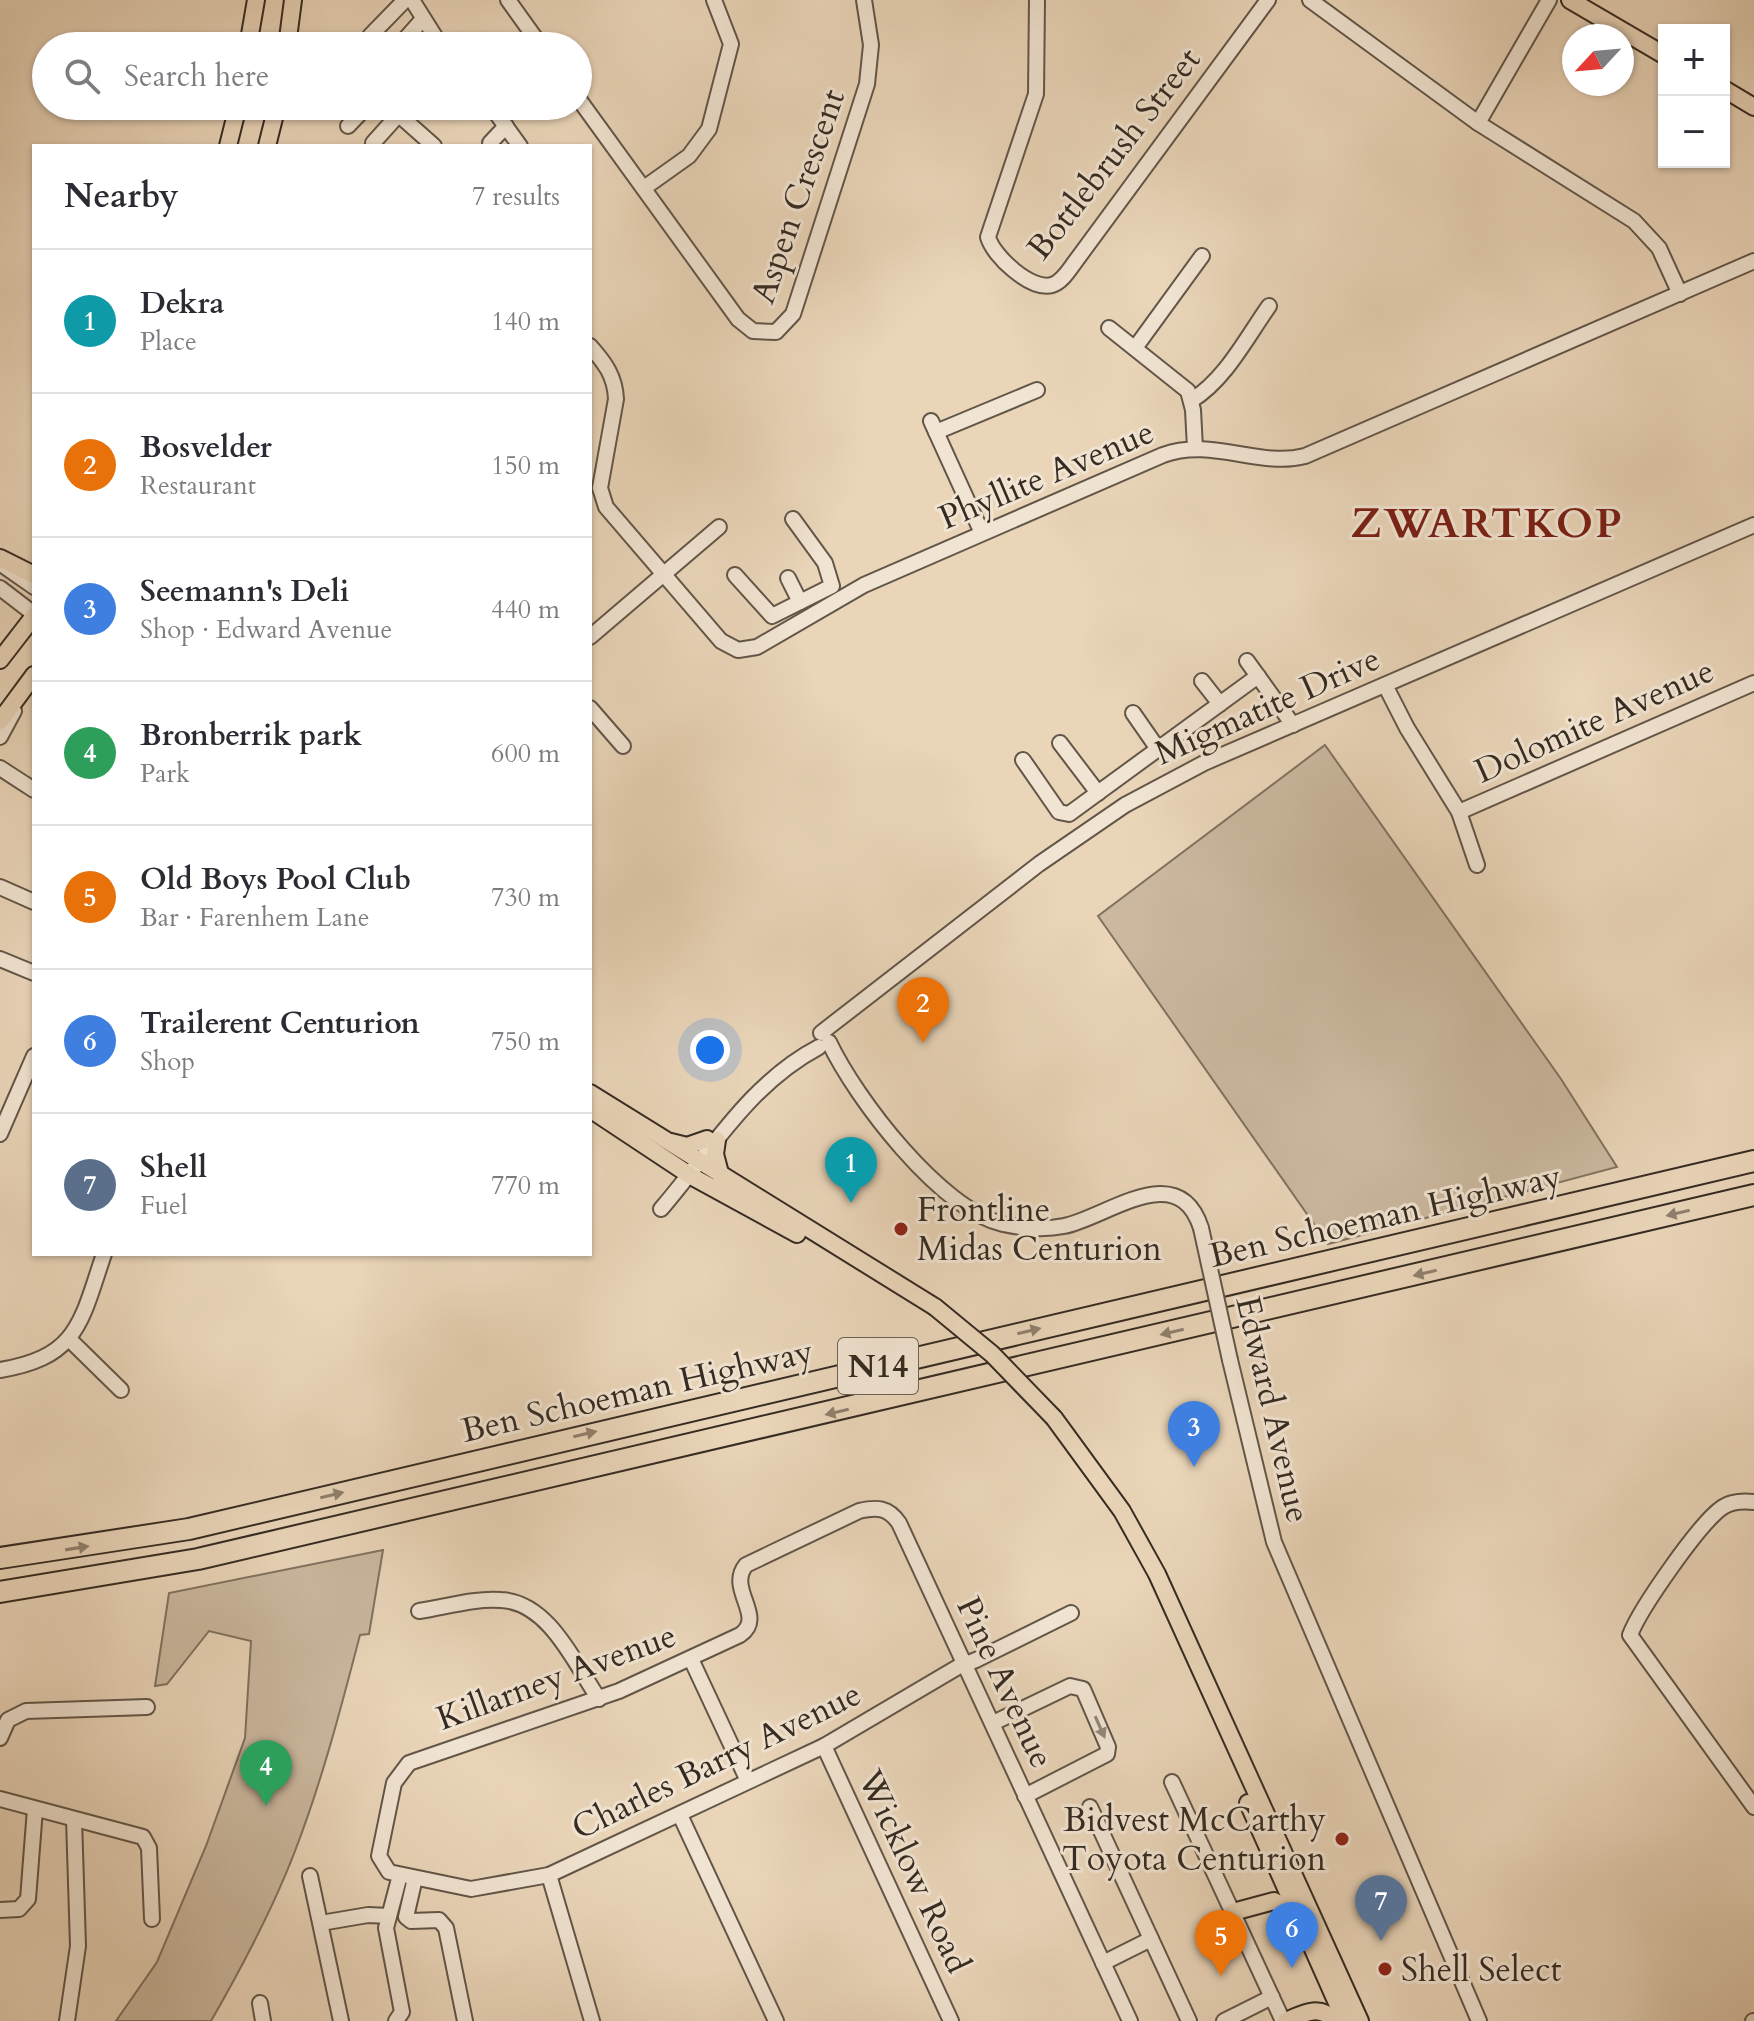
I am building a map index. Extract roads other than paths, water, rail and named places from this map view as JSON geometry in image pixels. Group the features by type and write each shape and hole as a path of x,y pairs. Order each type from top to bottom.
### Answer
{"highway":[{"name":"Ben Schoeman Highway","path":"0,1558 189,1529 1754,1161"},
{"name":"Ben Schoeman Highway","path":"0,1592 213,1556 1754,1195"}],"main road":[{"path":"250,32 256,0"},
{"path":"289,32 293,0"},
{"path":"1570,0 1658,51"},
{"path":"1730,93 1754,107"},
{"path":"228,144 234,120"},
{"path":"268,144 274,120"},
{"path":"0,561 32,574"},
{"path":"0,660 32,618"},
{"path":"0,721 32,678"},
{"path":"592,1094 662,1140 691,1167 721,1177 933,1311 992,1354 1052,1421 1122,1511 1157,1574 1360,2021"},
{"path":"592,1110 933,1311"},
{"path":"662,1140 687,1146 712,1140 721,1177"},
{"path":"1052,1421 1125,1529 1345,2021"},
{"path":"1241,1909 1273,1888 1278,1870"},
{"path":"1241,1909 1274,1901 1287,1908 1334,1995"},
{"path":"1284,2021 1311,2010 1328,2014 1335,2021"}],"street":[{"path":"374,32 405,0"},
{"path":"412,0 431,32"},
{"path":"508,0 531,32"},
{"path":"644,188 689,156 709,129 731,44 714,0"},
{"name":"Aspen Crescent","path":"592,117 743,324 759,333 783,328 793,314 867,84 871,45 864,0"},
{"name":"Bottlebrush Street","path":"1037,0 1036,94 990,225 990,245 1000,258 1037,284 1051,285 1060,281 1268,0"},
{"path":"1310,0 1478,123 1642,228 1659,248 1680,294"},
{"path":"1478,123 1549,0"},
{"path":"411,32 423,19"},
{"path":"348,126 354,120"},
{"path":"373,143 388,120"},
{"path":"405,120 432,144"},
{"path":"502,120 519,144"},
{"path":"490,143 506,126"},
{"path":"1135,348 1202,256"},
{"name":"Phyllite Avenue","path":"662,576 721,641 738,650 757,647 830,595 1163,455 1195,448 1287,458 1305,456 1754,261"},
{"path":"1192,400 1205,392 1269,306"},
{"path":"1109,328 1177,380 1192,400 1195,448"},
{"path":"592,349 612,374 616,399 601,494 610,513 662,576"},
{"path":"982,533 934,426 1037,390"},
{"path":"735,575 769,616 800,602 830,595 832,584 825,563 793,519"},
{"name":"Migmatite Drive","path":"661,1209 747,1091 777,1064 823,1041 848,1015 1039,864 1125,805 1204,763 1754,525"},
{"path":"592,635 719,527"},
{"path":"0,561 32,585"},
{"path":"788,578 800,602"},
{"path":"0,588 32,613"},
{"path":"1247,661 1293,725"},
{"path":"1023,760 1064,815 1258,676"},
{"path":"0,737 32,679"},
{"path":"1202,681 1220,704"},
{"name":"Dolomite Avenue","path":"1459,812 1754,683"},
{"path":"1385,685 1407,728 1459,812 1477,865"},
{"path":"592,710 623,746"},
{"path":"1133,713 1158,749"},
{"path":"1060,743 1098,793"},
{"path":"0,768 7,776 32,789"},
{"path":"0,887 32,901"},
{"path":"0,959 32,972"},
{"name":"Edward Avenue","path":"823,1041 871,1110 919,1164 955,1199 979,1216 1014,1225 1057,1227 1154,1194 1180,1199 1194,1211 1201,1228 1268,1525 1479,2021"},
{"path":"0,1134 32,1061"},
{"path":"0,1370 39,1362 69,1339 83,1316 103,1256"},
{"path":"69,1339 121,1390"},
{"path":"1754,1502 1725,1506 1708,1522 1643,1606 1630,1635 1754,1807"},
{"name":"Killarney Avenue","path":"400,1875 386,1870 379,1856 394,1783 409,1763 599,1699 691,1659 748,1628 750,1613 738,1581 750,1562 859,1511 879,1508"},
{"name":"Pine Avenue","path":"879,1508 891,1512 899,1523 1130,2021"},
{"path":"419,1611 499,1599 528,1606 548,1625 599,1699"},
{"name":"Charles Barry Avenue","path":"400,1875 471,1889 549,1875 824,1746 965,1663 1071,1613"},
{"path":"691,1659 748,1781"},
{"path":"993,1723 1070,1686 1083,1689 1108,1747 1107,1754 1025,1796"},
{"path":"0,1738 8,1720 26,1711 147,1707"},
{"name":"Wicklow Road","path":"824,1746 951,2021"},
{"path":"1172,1782 1241,1909 1272,1997 1284,2021"},
{"path":"0,1799 138,1833 149,1848 152,1919"},
{"path":"1090,1807 1189,2021"},
{"path":"0,1910 19,1909 28,1899 35,1809"},
{"path":"680,1815 776,2021"},
{"path":"67,2021 78,1946 74,1819"},
{"path":"396,2021 402,2014 398,1917 400,1875"},
{"path":"549,1875 592,2021"},
{"path":"310,1876 341,2021"},
{"path":"398,1917 415,1878"},
{"path":"321,1923 368,1915 434,1919 442,1918 447,1908"},
{"path":"434,1919 443,1924 450,1941 465,2021"},
{"path":"1103,1963 1151,1939"},
{"path":"1224,2021 1272,1997"},
{"path":"260,2003 263,2021"}],"place":[{"name":"Bosvelder","path":"923,1043"},
{"name":"Dekra","path":"851,1203"},
{"name":"Frontline Midas Centurion","path":"901,1229"},
{"name":"Seemann's Deli","path":"1194,1467"},
{"name":"Bronberrik park","path":"266,1806"},
{"name":"Bidvest McCarthy Toyota Centurion","path":"1342,1839"},
{"name":"Shell","path":"1381,1941"},
{"name":"Trailerent Centurion","path":"1292,1968"},
{"name":"Shell Select","path":"1385,1969"},
{"name":"Old Boys Pool Club","path":"1221,1976"}],"district":[{"name":"ZWARTKOP","path":"1487,522"}]}
